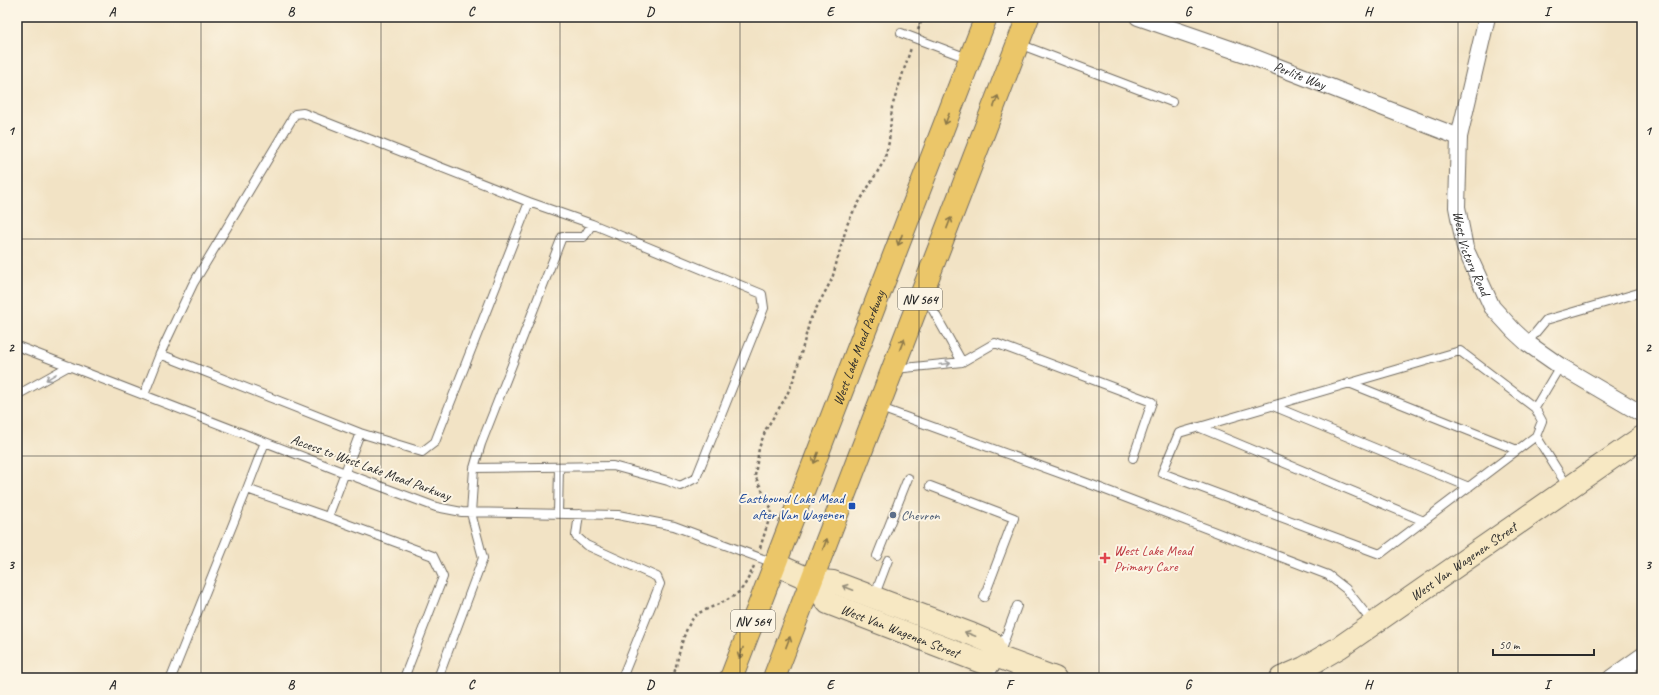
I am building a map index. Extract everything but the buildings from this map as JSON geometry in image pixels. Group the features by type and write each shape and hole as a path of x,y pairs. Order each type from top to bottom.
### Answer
{"main road":[{"name":"West Lake Mead Parkway","path":"731,678 766,560 986,17"},
{"name":"NV 564","path":"774,678 1028,17"},
{"name":"West Van Wagenen Street","path":"1281,678 1304,668 1340,648 1568,487 1642,437"},
{"name":"West Van Wagenen Street","path":"766,560 811,580 833,582 992,643 998,657 990,662 984,663 828,603 811,580"},
{"path":"998,657 1055,678"}],"street":[{"name":"West Victory Road","path":"1486,17 1459,137 1457,207 1465,248 1492,307 1528,343 1560,366 1642,414"},
{"name":"Perlite Way","path":"1148,19 1244,54 1459,137"},
{"path":"1611,678 1633,672 1642,656"}],"lane":[{"path":"901,33 970,59"},
{"path":"1018,43 1172,102"},
{"path":"144,395 160,354 193,284 295,114 303,113 529,202 592,224 762,294 764,308 696,478 680,486 668,481 613,466 474,468"},
{"path":"160,354 360,432 422,452 435,442 529,202"},
{"path":"438,678 482,558 471,512 474,468 481,444 562,237 584,237 592,224"},
{"path":"922,292 962,362"},
{"path":"1528,343 1546,320 1642,292"},
{"path":"893,369 962,362 995,343 1152,402 1133,458"},
{"name":"Access to West Lake Mead Parkway","path":"17,346 436,507 462,512 618,514 674,526 766,560"},
{"path":"1460,351 1535,408 1542,421 1536,436 1380,554 1162,472 1179,433 1349,383 1460,351"},
{"path":"17,395 69,366"},
{"path":"1535,408 1560,366"},
{"path":"1349,383 1517,450"},
{"path":"1273,406 1469,487"},
{"path":"878,407 1095,486 1328,575 1346,589 1373,624"},
{"path":"1198,428 1424,521"},
{"path":"328,517 360,432"},
{"path":"1536,436 1568,487"},
{"path":"171,678 265,442"},
{"path":"558,514 559,467"},
{"path":"878,556 908,478"},
{"path":"930,486 1014,518 984,597"},
{"path":"247,489 433,556 443,577 404,678"},
{"path":"579,514 576,536 586,545 657,577 660,584 622,678"},
{"path":"874,598 888,560"},
{"path":"989,678 1017,606"}],"path":[{"path":"673,678 685,634 693,618 701,612 737,594 766,560 772,510 757,484 755,476 759,448 766,428 786,397 795,376 810,320 832,279 847,225 884,161 889,142 892,107 923,17"}],"place":[{"name":"Eastbound Lake Mead after Van Wagenen","path":"852,506"},
{"name":"Chevron","path":"893,515"},
{"name":"West Lake Mead Primary Care","path":"1105,558"}]}
